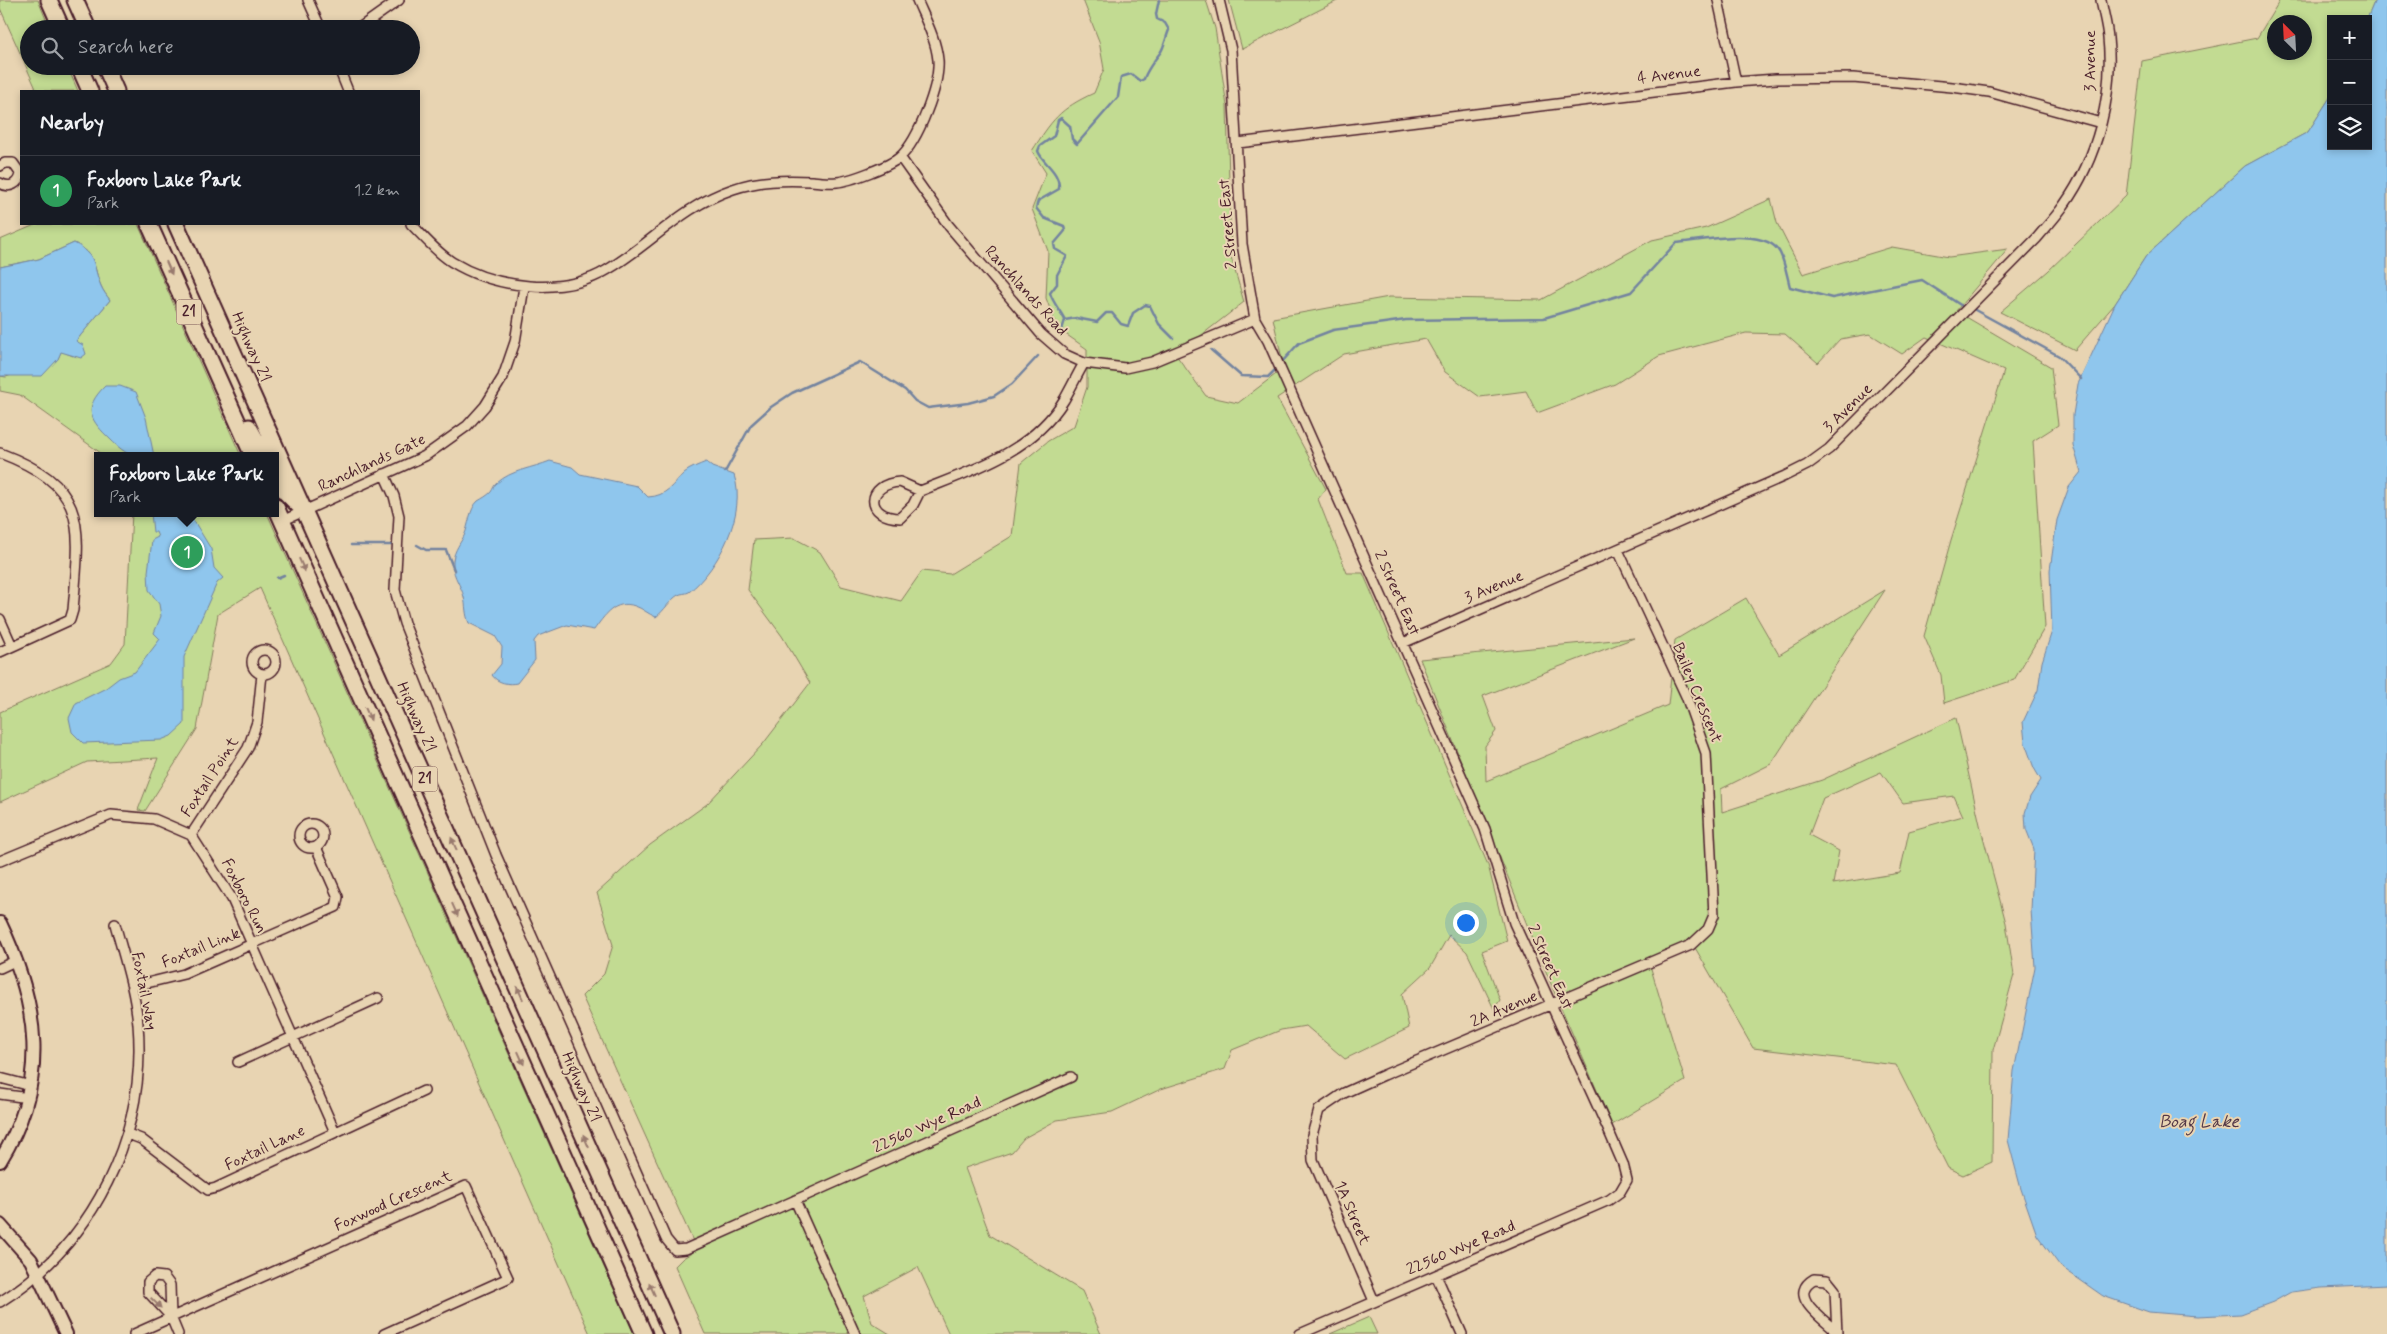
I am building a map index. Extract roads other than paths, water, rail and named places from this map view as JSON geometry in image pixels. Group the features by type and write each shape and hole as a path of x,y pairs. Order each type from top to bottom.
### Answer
{"main road":[{"path":"49,0 58,20"},
{"path":"75,0 84,20"},
{"path":"83,75 90,90"},
{"path":"109,75 116,90"},
{"name":"21","path":"149,225 251,452"},
{"name":"Highway 21","path":"176,225 279,452"},
{"path":"216,375 238,405 263,452"},
{"name":"Highway 21","path":"279,452 672,1334"},
{"path":"279,479 293,502 305,510"},
{"name":"21","path":"279,514 644,1334"}],"street":[{"path":"308,0 317,20"},
{"path":"371,20 399,0"},
{"path":"411,225 436,250 452,262 478,274 524,287 568,284 606,271 639,249 668,223 692,208 733,189 758,182 838,182 857,177 900,157 921,125 933,97 938,61 930,29 917,0"},
{"name":"2 Street East","path":"1219,0 1231,50 1238,143 1242,244 1255,319 1268,341 1485,829 1514,923 1615,1146 1626,1180"},
{"path":"1718,0 1736,82"},
{"name":"3 Avenue","path":"1403,643 1785,476 1807,465 1829,449 2037,238 2064,206 2080,178 2101,123 2108,80 2108,38 2101,0"},
{"path":"342,75 348,90"},
{"name":"4 Avenue","path":"1238,143 1736,82 1776,79 1853,78 1989,92 2101,123"},
{"name":"Ranchlands Road","path":"900,157 949,226 1041,334 1064,354 1084,363 1124,368 1152,362 1255,319"},
{"path":"0,166 5,163 13,163 20,173 18,180 12,185 5,186 0,183"},
{"name":"Ranchlands Gate","path":"279,514 305,510 425,456 467,426 484,406 502,377 515,342 524,287"},
{"path":"920,491 900,482 888,482 876,492 873,501 875,509 887,518 900,518 913,506 920,491 987,465 1019,447 1042,428 1063,401 1084,363"},
{"path":"0,453 23,462 46,475 62,490 73,511 78,535 73,610 70,620 0,652"},
{"name":"22560 Wye Road","path":"384,474 394,496 399,516 395,590 407,631 496,855 666,1239 676,1250 686,1249 1071,1077"},
{"name":"Bailey Crescent","path":"1618,550 1686,696 1706,753 1714,915"},
{"path":"0,619 12,646"},
{"name":"Foxtail Point","path":"190,835 248,748 257,722 262,674"},
{"path":"0,861 111,815 154,818 190,835"},
{"name":"Foxboro Run","path":"190,835 232,899 335,1132"},
{"name":"Foxtail Link","path":"131,984 143,984 184,974 336,907 338,897 316,847"},
{"name":"2A Avenue","path":"1312,1135 1319,1110 1344,1093 1691,945 1708,929 1714,915"},
{"path":"0,922 17,960 33,1022 35,1050 30,1092 14,1138 0,1161"},
{"name":"Foxtail Way","path":"0,1302 38,1274 67,1243 98,1203 109,1183 128,1134 138,1090 138,1023 131,984 115,924"},
{"path":"0,968 17,960"},
{"path":"238,1062 378,998"},
{"path":"0,1078 30,1092"},
{"name":"Foxtail Lane","path":"128,1134 141,1139 208,1190 216,1188 424,1091"},
{"path":"0,1094 30,1092"},
{"name":"1A Street","path":"1312,1135 1313,1160 1374,1301"},
{"name":"22560 Wye Road","path":"1300,1334 1609,1200 1620,1192 1626,1180"},
{"name":"Foxwood Crescent","path":"134,1334 466,1186 508,1278 384,1334"},
{"path":"795,1200 855,1334"},
{"path":"0,1225 24,1251 38,1274 66,1334"},
{"path":"1436,1275 1462,1334"},
{"path":"1814,1279 1827,1280 1835,1290 1837,1332 1806,1302 1803,1290 1805,1285 1814,1279"},
{"path":"171,1317 178,1334"}],"water":[{"name":"Boag Lake","path":"2375,0 2387,0 2387,1285 2321,1288 2291,1292 2273,1302 2241,1314 2197,1316 2149,1312 2103,1296 2060,1266 2037,1235 2021,1189 2008,1140 2014,1071 2035,967 2031,910 2034,849 2026,829 2025,813 2030,797 2041,780 2034,768 2025,743 2023,722 2038,690 2042,662 2052,631 2050,570 2057,520 2069,487 2081,472 2073,445 2073,415 2078,384 2115,304 2146,256 2245,166 2308,132 2327,102 2327,150 2372,150 2372,15 2369,15"},
{"path":"74,243 82,247 91,256 101,286 110,300 76,341 83,345 86,354 81,358 61,352 58,359 42,376 0,376 0,267 39,259"},
{"path":"105,386 120,386 136,392 146,418 153,452 125,452 104,433 94,420 91,408 98,394"},
{"path":"550,461 572,467 580,474 637,486 648,497 665,492 686,471 706,462 712,467 734,475 737,490 737,506 728,539 711,569 689,592 675,597 656,617 628,604 611,610 594,630 567,625 538,636 534,641 535,660 517,683 503,683 492,675 501,664 502,647 495,636 469,623 464,597 453,569 453,561 456,550 466,532 475,504 491,492 496,484 509,475"},
{"path":"151,517 191,517 211,549 214,568 223,578 217,583 184,657 184,724 171,736 161,740 83,743 72,732 69,718 76,703 106,688 119,678 135,672 160,639 154,633 161,616 159,604 149,590 148,572 152,540 158,537 156,532 153,532"}],"waterway":[{"path":"1065,320 1050,293 1057,284 1057,275 1067,256 1055,249 1054,244 1065,231 1064,226 1044,218 1036,208 1038,201 1059,189 1059,183 1054,172 1038,151 1040,146 1054,136 1058,120 1061,118 1070,126 1072,139 1077,144 1118,97 1121,77 1131,74 1140,81 1144,79 1161,51 1169,30 1165,23 1157,19 1156,14 1159,0"},
{"path":"1281,363 1299,343 1333,330 1406,320 1544,318 1631,292 1676,243 1716,238 1748,237 1773,245 1782,257 1790,287 1832,298 1922,280 1962,306"},
{"path":"1065,320 1076,318 1097,322 1106,313 1112,313 1121,324 1128,326 1133,313 1145,305 1150,306 1159,324 1173,338"},
{"path":"1975,310 2059,356 2081,379"},
{"path":"1061,333 1065,320"},
{"path":"1211,350 1241,376 1268,377 1278,367"},
{"path":"725,472 751,425 771,407 792,393 860,362 905,390 915,401 928,408 968,403 994,396 1012,384 1038,356"},
{"path":"351,545 391,545"},
{"path":"417,545 426,550 446,550 454,570"},
{"path":"277,578 284,575"}],"place":[{"name":"Foxboro Lake Park","path":"187,552"}]}
